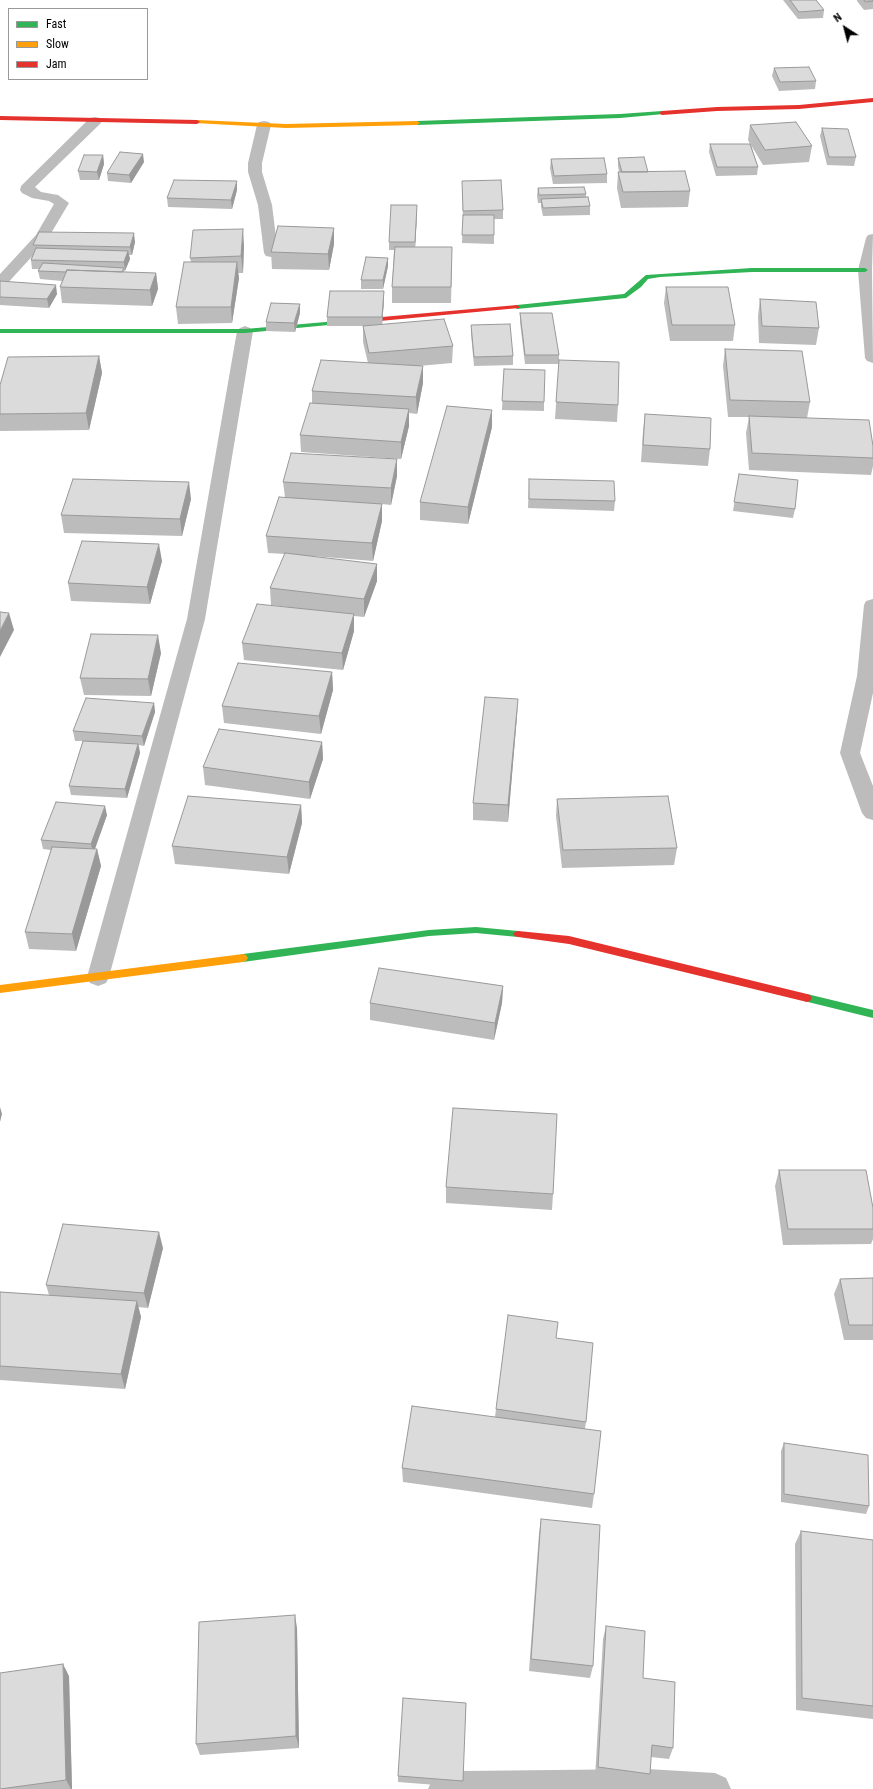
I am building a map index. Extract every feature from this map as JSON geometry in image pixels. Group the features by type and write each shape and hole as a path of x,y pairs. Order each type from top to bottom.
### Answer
{"street":[{"path":"0,118 342,126 620,116 717,109 799,107 873,100"},
{"path":"0,283 42,237 59,211 62,203 53,198 37,195 27,190 28,186 95,121"},
{"path":"264,125 255,163 264,205 271,253"},
{"path":"873,238 865,270 873,358"},
{"path":"0,331 245,331 608,300 626,296 639,286 646,277 660,275 752,270 865,270"},
{"path":"98,977 196,619 245,331"},
{"path":"873,605 867,676 850,753 873,813"},
{"path":"0,989 363,943 429,933 476,930 569,940 873,1014"},
{"path":"444,1789 462,1787 647,1785 715,1789"}],"building":[{"path":"790,0 816,0 824,10 799,12"},
{"path":"864,0 873,0 873,1 865,2"},
{"path":"809,67 816,81 780,82 774,68"},
{"path":"796,122 812,146 765,150 750,125"},
{"path":"822,128 848,129 856,157 829,157"},
{"path":"710,144 750,144 758,167 717,167"},
{"path":"120,152 143,154 129,175 107,173"},
{"path":"84,155 103,155 97,172 78,171"},
{"path":"644,157 648,172 622,172 618,158"},
{"path":"604,158 607,174 554,176 551,159"},
{"path":"685,171 690,191 623,192 618,172"},
{"path":"174,180 237,181 231,200 167,198"},
{"path":"501,180 503,210 463,211 462,181"},
{"path":"584,187 586,194 539,195 538,188"},
{"path":"588,197 590,206 543,208 541,199"},
{"path":"391,205 417,205 415,242 389,242"},
{"path":"463,215 494,215 494,235 462,235"},
{"path":"278,226 334,228 328,254 271,252"},
{"path":"243,229 241,256 190,258 193,230"},
{"path":"39,232 134,233 130,247 33,245"},
{"path":"395,247 452,247 451,287 392,287"},
{"path":"36,248 128,251 124,262 31,260"},
{"path":"366,257 388,258 383,280 361,280"},
{"path":"184,262 237,262 231,307 176,307"},
{"path":"43,263 124,268 122,272 67,270 66,272 38,271"},
{"path":"67,270 156,273 150,290 60,287"},
{"path":"0,281 56,285 47,299 0,297"},
{"path":"666,287 728,287 735,325 672,325"},
{"path":"330,291 384,291 382,317 327,317"},
{"path":"760,299 816,302 819,328 762,326"},
{"path":"271,303 300,304 294,323 266,322"},
{"path":"520,313 552,313 559,355 525,355"},
{"path":"444,319 453,346 369,353 363,326"},
{"path":"510,324 513,356 474,357 471,325"},
{"path":"725,349 802,351 810,402 730,400"},
{"path":"99,356 86,413 0,414 0,385 8,357"},
{"path":"321,360 423,366 416,397 312,391"},
{"path":"559,360 619,362 618,405 556,402"},
{"path":"504,369 545,370 544,402 502,401"},
{"path":"310,403 409,409 401,442 300,435"},
{"path":"447,406 492,410 468,507 420,502"},
{"path":"645,414 711,418 710,449 643,445"},
{"path":"749,416 869,420 873,446 873,458 752,453"},
{"path":"291,453 397,459 391,488 283,482"},
{"path":"739,474 798,480 795,509 734,502"},
{"path":"73,479 189,482 180,519 61,515"},
{"path":"529,479 614,481 615,501 529,499"},
{"path":"279,497 382,504 372,543 266,536"},
{"path":"82,541 159,544 147,587 68,583"},
{"path":"285,553 377,564 364,599 270,588"},
{"path":"257,604 354,614 342,653 242,643"},
{"path":"0,612 9,613 0,631"},
{"path":"91,634 158,635 148,679 80,678"},
{"path":"238,663 332,672 319,716 222,706"},
{"path":"485,697 518,699 508,805 473,803"},
{"path":"86,698 154,703 142,736 73,731"},
{"path":"219,729 322,742 309,782 203,767"},
{"path":"83,741 138,744 125,789 69,786"},
{"path":"188,796 301,805 287,857 172,846"},
{"path":"668,796 677,848 563,850 557,799"},
{"path":"56,802 105,806 91,844 41,840"},
{"path":"52,847 97,849 72,934 25,932"},
{"path":"379,968 503,986 495,1023 370,1003"},
{"path":"453,1108 557,1114 553,1194 446,1187"},
{"path":"779,1170 866,1170 873,1208 873,1229 788,1229"},
{"path":"63,1224 159,1232 144,1293 46,1285"},
{"path":"873,1278 873,1325 849,1325 840,1279"},
{"path":"0,1292 137,1301 121,1374 0,1366"},
{"path":"508,1315 558,1322 556,1338 593,1343 586,1422 496,1409"},
{"path":"412,1406 601,1431 594,1494 402,1468"},
{"path":"784,1443 868,1455 869,1506 784,1494"},
{"path":"541,1519 600,1525 593,1666 531,1659"},
{"path":"801,1531 873,1540 873,1706 802,1698"},
{"path":"295,1615 296,1736 196,1744 199,1622"},
{"path":"606,1626 645,1631 643,1678 675,1682 673,1748 652,1745 650,1774 598,1767"},
{"path":"63,1664 66,1780 0,1789 0,1673"},
{"path":"403,1698 466,1703 463,1781 398,1776"}],"traffic: fast":[{"path":"417,123 620,116 662,113"},
{"path":"517,307 626,296 639,286 646,277 660,275 752,270 865,270"},
{"path":"0,331 245,331 337,323"},
{"path":"243,958 429,933 476,930 518,934"},
{"path":"807,998 873,1014"}],"traffic: slow":[{"path":"197,122 286,126 417,123"},
{"path":"0,989 243,958"}],"traffic: jam":[{"path":"662,113 717,109 799,107 873,100"},
{"path":"0,118 197,122"},
{"path":"337,323 517,307"},
{"path":"518,934 569,940 807,998"}]}
